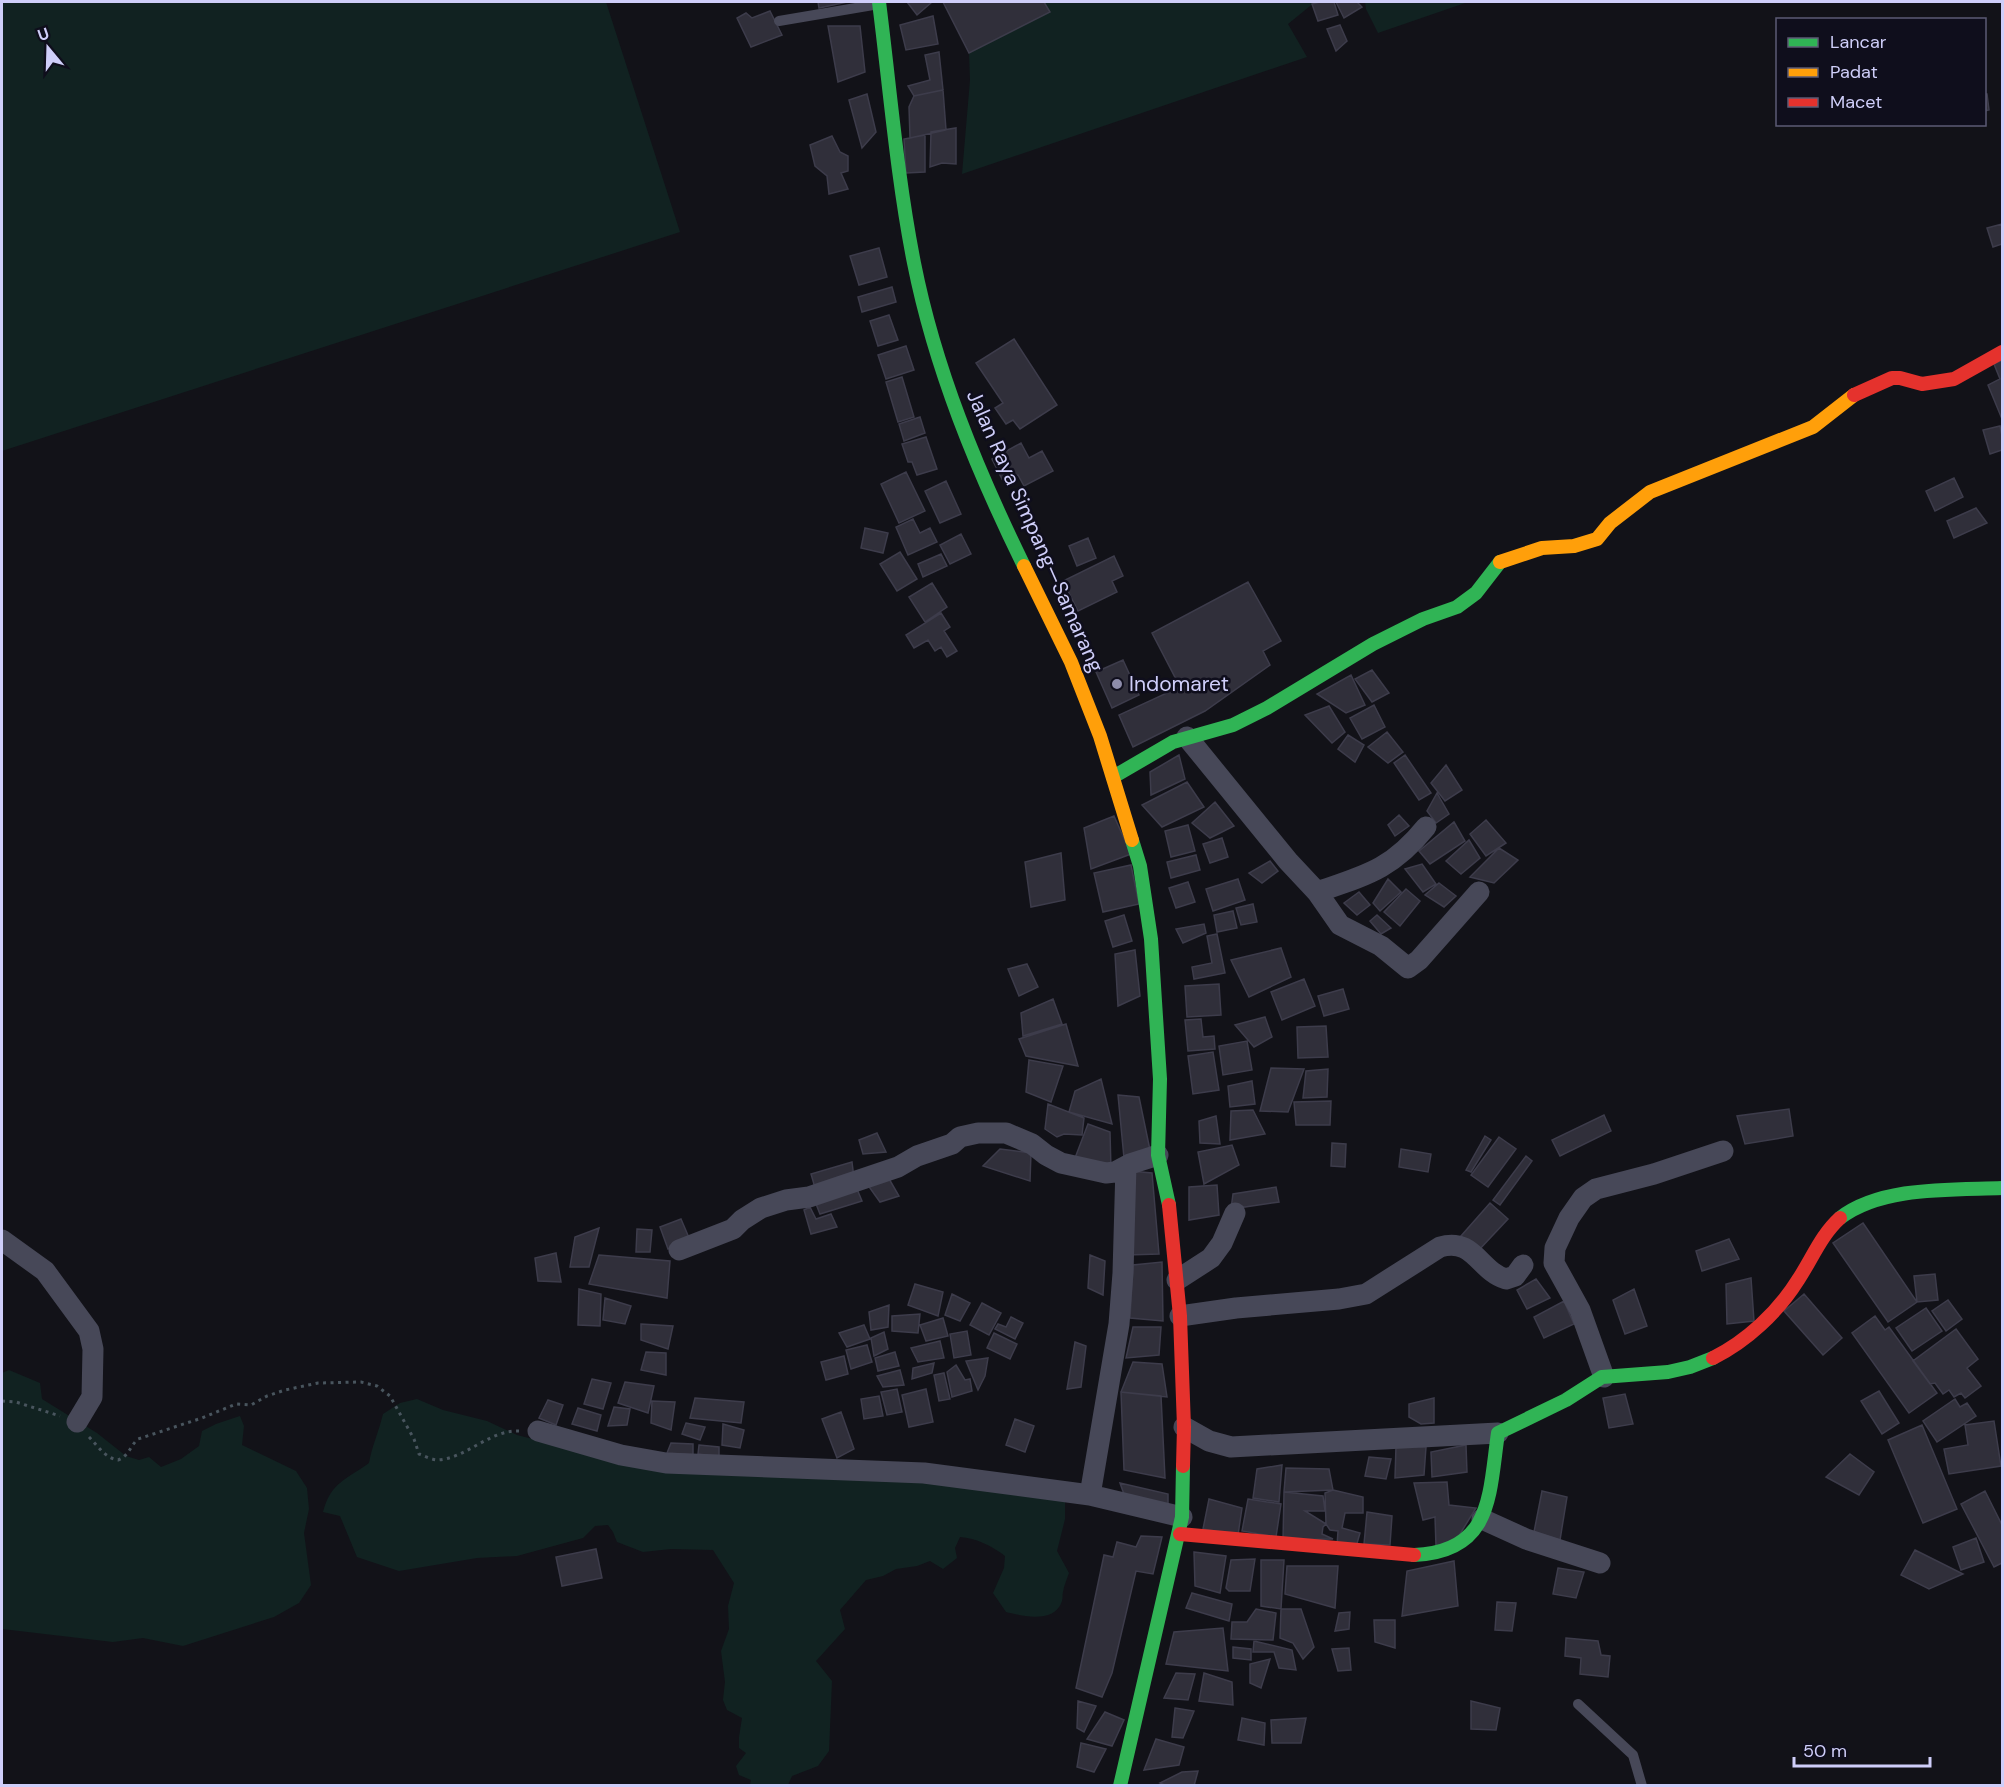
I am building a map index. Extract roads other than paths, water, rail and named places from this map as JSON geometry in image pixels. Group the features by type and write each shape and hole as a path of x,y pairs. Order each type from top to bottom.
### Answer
{"street":[{"name":"Jalan Raya Simpang—Samarang","path":"879,3 901,183 914,264 940,366 1003,523 1071,662 1100,736 1140,866 1151,939 1160,1079 1158,1155 1170,1208 1180,1316 1184,1427 1181,1526 1120,1785"},
{"path":"1113,777 1173,742 1233,725 1267,708 1373,644 1423,619 1457,607 1476,593 1492,569 1500,562 1542,548 1574,546 1597,539 1610,522 1650,492 1813,427 1846,400 1866,388 1892,378 1922,384 1954,380 2002,352"},
{"path":"1187,737 1281,853 1317,892 1340,925 1381,946 1408,968 1419,960 1479,892"},
{"path":"1317,892 1370,873 1390,863 1406,851 1426,827"},
{"path":"679,1250 733,1229 742,1220 761,1208 786,1200 809,1197 898,1167 917,1156 952,1144 960,1137 978,1133 1006,1133 1032,1144 1056,1161 1094,1172 1115,1172 1158,1155"},
{"path":"1604,1377 1580,1310 1554,1263 1555,1248 1569,1218 1583,1198 1596,1189 1654,1174 1723,1151"},
{"path":"1090,1495 1119,1324 1126,1166"},
{"path":"1184,1427 1209,1441 1231,1447 1498,1433 1537,1416 1604,1377 1650,1375 1677,1370 1703,1362 1730,1348 1766,1318 1782,1301 1798,1281 1831,1229 1843,1216 1854,1210 1879,1200 1914,1194 2002,1188"},
{"path":"1177,1280 1211,1258 1222,1243 1234,1214"},
{"path":"2,1240 45,1271 89,1331 93,1350 92,1398 77,1422"},
{"path":"1180,1316 1366,1294 1446,1245 1461,1246 1493,1272 1506,1279 1515,1276 1523,1265"},
{"path":"538,1431 621,1455 666,1463 924,1473 1090,1495 1181,1526 1306,1547 1426,1554 1445,1550 1463,1541 1473,1533 1482,1519 1498,1433"},
{"path":"1482,1519 1526,1539 1600,1563"}],"lane":[{"path":"779,21 879,3"},
{"path":"1578,1704 1633,1755 1642,1785"}],"place":[{"name":"Indomaret","path":"1117,684"}]}
